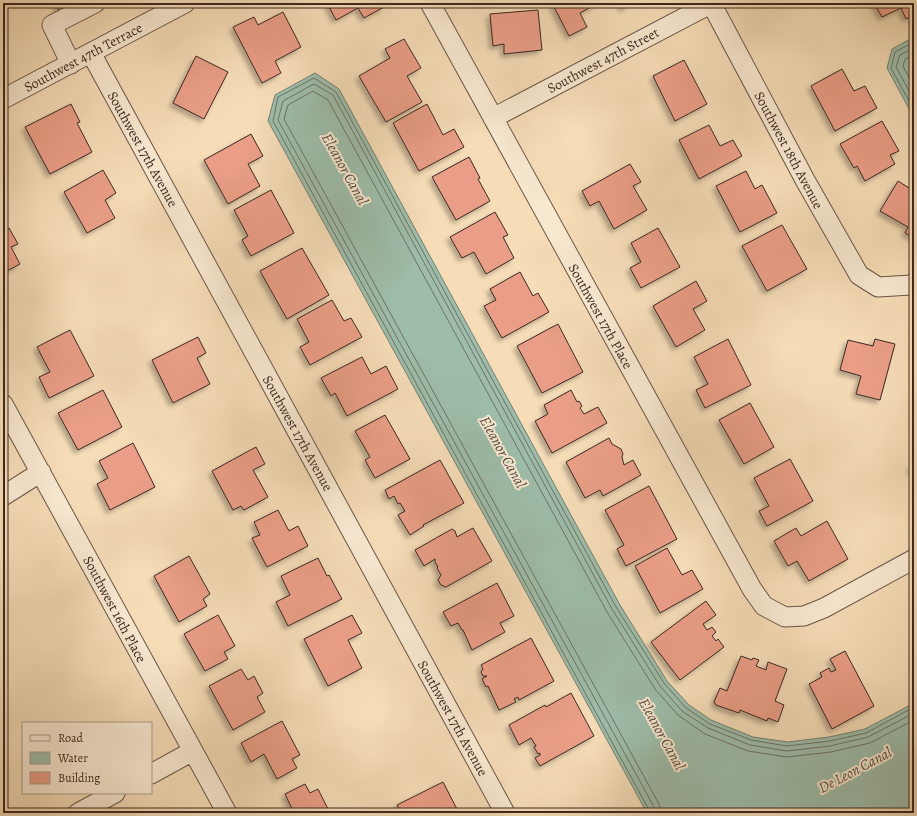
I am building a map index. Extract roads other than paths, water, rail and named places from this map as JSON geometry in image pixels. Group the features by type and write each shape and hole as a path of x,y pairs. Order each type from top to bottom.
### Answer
{"street":[{"path":"71,64 52,25 95,3"},
{"name":"Southwest 47th Terrace","path":"3,99 185,3"},
{"name":"Southwest 17th Place","path":"430,3 752,589 764,606 786,617 804,616 824,608 914,559"},
{"name":"Southwest 47th Street","path":"493,118 712,3"},
{"name":"Southwest 18th Avenue","path":"712,3 805,180 859,275 878,286 911,285 914,283"},
{"name":"Southwest 17th Avenue","path":"91,53 505,813"},
{"name":"Southwest 16th Place","path":"3,404 227,813"},
{"path":"3,496 41,472"},
{"path":"152,773 193,751"},
{"path":"78,813 114,794"}],"water":[{"path":"914,37 914,118 887,68 892,49"},
{"path":"315,73 339,89 620,605 667,681 689,705 711,720 753,737 788,742 829,737 865,729 914,703 914,809 906,813 647,813 268,121 275,95"}],"water label":[{"name":"Eleanor Canal","path":"345,169"},
{"name":"Eleanor Canal","path":"503,452"},
{"name":"Eleanor Canal","path":"662,734"},
{"name":"De Leon Canal","path":"855,770"}]}
